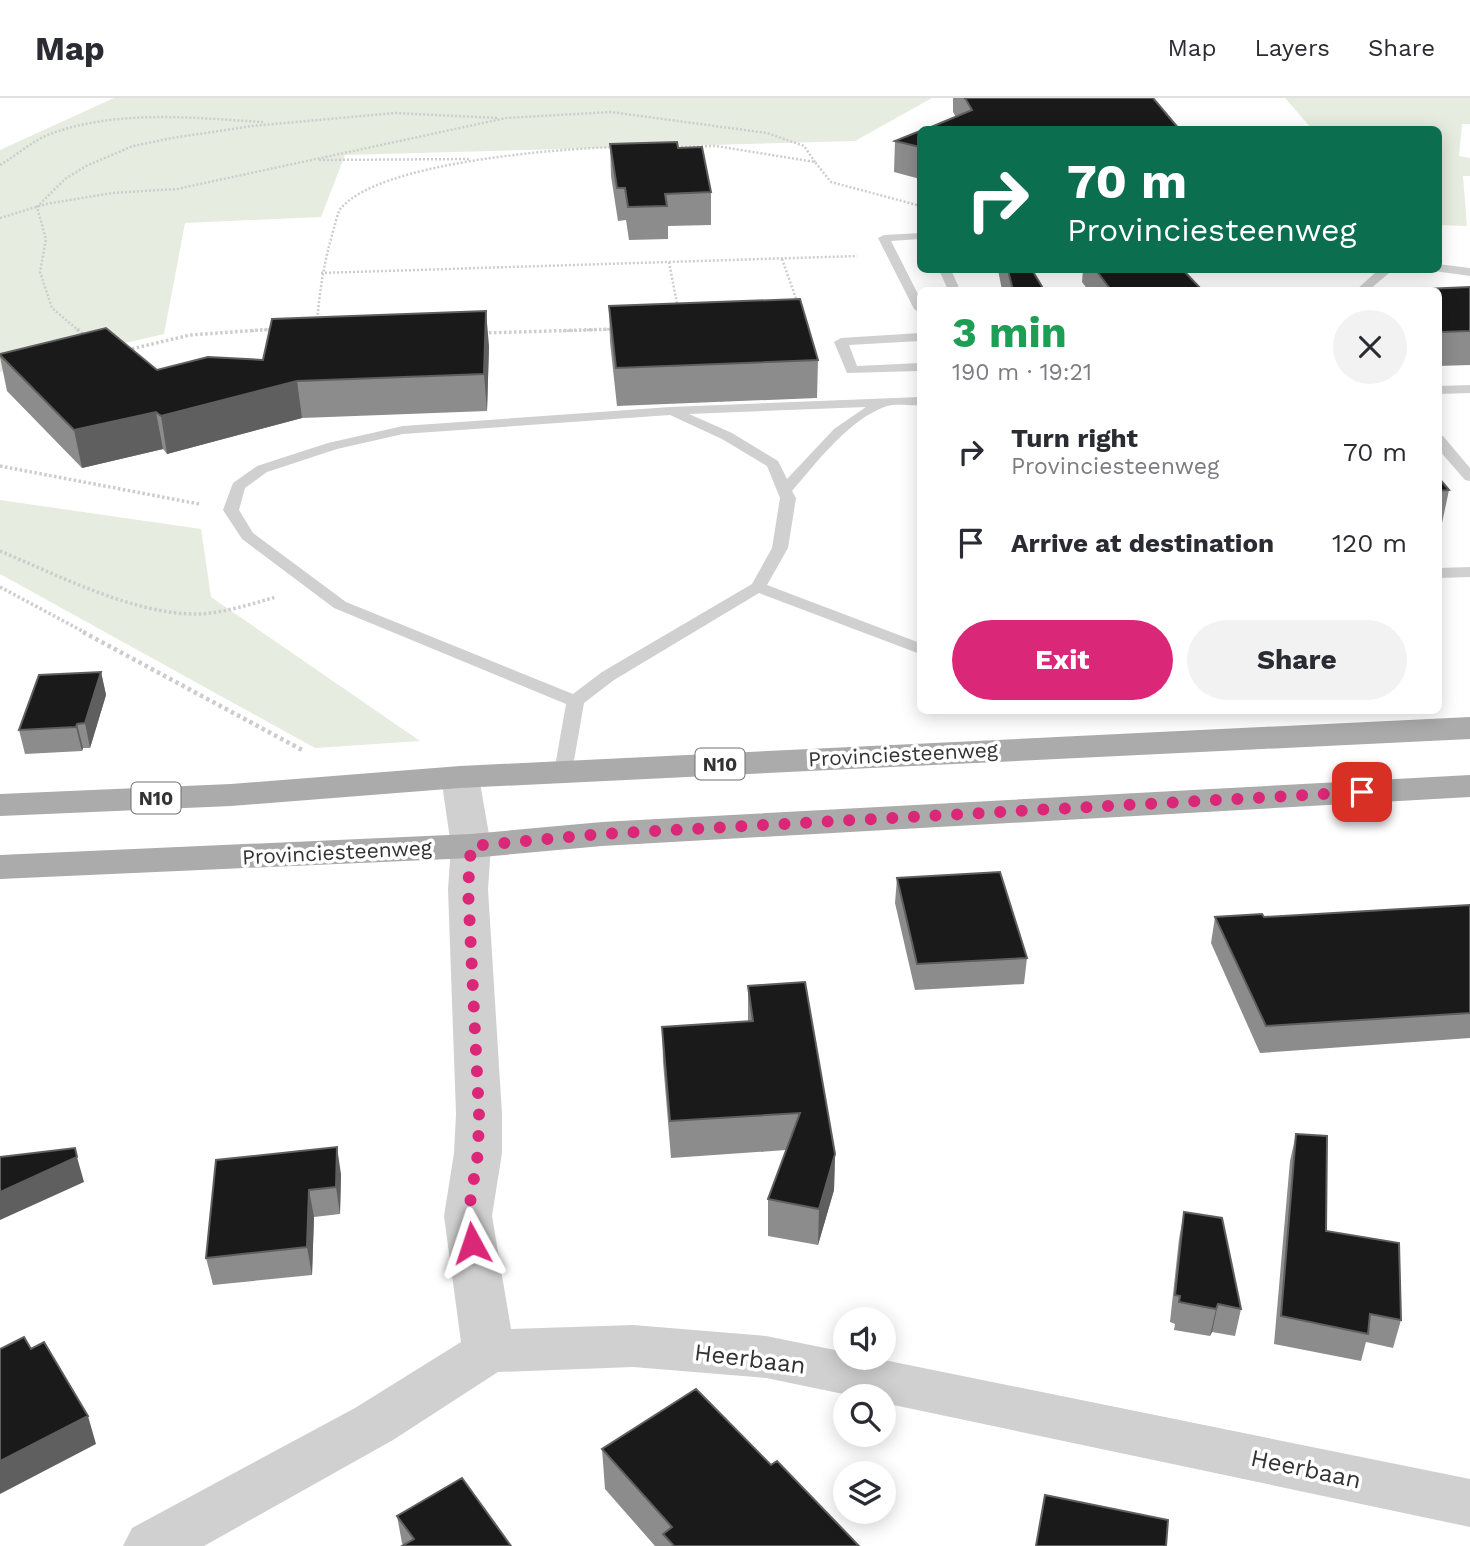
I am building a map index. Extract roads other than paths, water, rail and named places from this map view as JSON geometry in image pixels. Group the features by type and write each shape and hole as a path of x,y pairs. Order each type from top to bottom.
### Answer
{"main road":[{"name":"Provinciesteenweg","path":"0,804 312,789 460,777 994,749 1470,728"},
{"name":"Provinciesteenweg","path":"0,867 471,846 602,834 1470,786"}],"street":[{"path":"152,1546 374,1424 488,1351 468,1216 478,1153 479,1114 468,888 471,846 460,777"},
{"name":"Heerbaan","path":"488,1351 633,1346 766,1357 1470,1503"}],"lane":[{"path":"917,236 884,238 917,303"},
{"path":"1442,268 1470,272"},
{"path":"1367,287 1382,273"},
{"path":"917,337 841,342 852,370 917,367"},
{"path":"1442,390 1470,389"},
{"path":"575,701 340,605 247,536 231,510 238,486 262,469 333,446 403,430 670,411 917,401"},
{"path":"785,490 832,436 864,412 892,402"},
{"path":"563,772 575,701 608,676 758,587 780,548 788,498 773,464 727,436 670,411"},
{"path":"1442,444 1470,477"},
{"path":"1442,573 1470,572"},
{"path":"758,587 917,648"}]}
